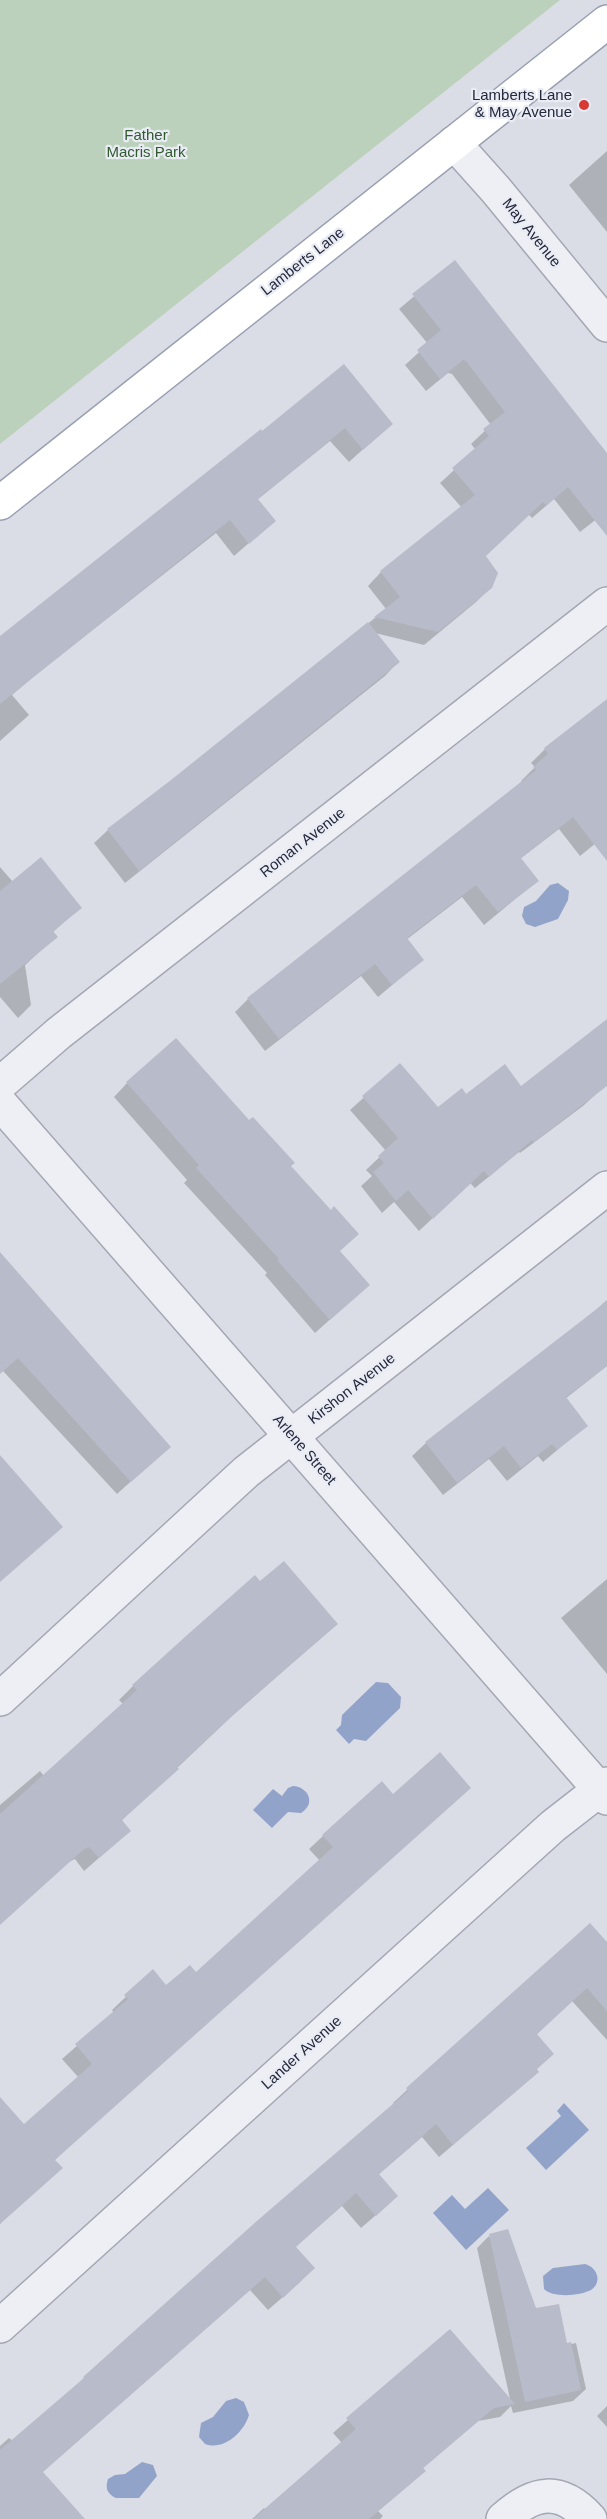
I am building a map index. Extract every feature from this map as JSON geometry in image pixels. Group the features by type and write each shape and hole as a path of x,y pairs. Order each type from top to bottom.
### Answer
{"main road":[{"name":"Lamberts Lane","path":"0,503 607,21"}],"street":[{"name":"May Avenue","path":"454,143 507,203 607,325"},
{"name":"Roman Avenue","path":"0,1084 59,1033 607,604"},
{"name":"Arlene Street","path":"0,1103 605,1790"},
{"name":"Kirshon Avenue","path":"0,1699 246,1472 607,1188"},
{"name":"Lander Avenue","path":"0,2326 553,1826 605,1790"},
{"path":"503,2519 532,2499 550,2494 568,2501 590,2519"}],"green space":[{"name":"Father Macris Park","path":"0,0 560,0 0,444"}],"water":[{"path":"558,883 569,891 568,900 558,919 535,927 526,924 522,916 524,907 536,901 550,885"},
{"path":"376,1682 388,1683 401,1697 400,1708 366,1741 354,1739 349,1744 336,1730 341,1725 342,1715"},
{"path":"293,1786 303,1789 309,1796 306,1809 301,1813 288,1812 272,1828 253,1810 273,1789 282,1796 288,1788"},
{"path":"564,2103 589,2130 546,2170 526,2148 561,2116 557,2111"},
{"path":"488,2188 509,2210 466,2250 433,2213 452,2195 465,2209"},
{"path":"585,2264 593,2268 598,2279 591,2290 566,2295 553,2294 544,2289 543,2276 553,2268"},
{"path":"236,2398 244,2402 249,2415 243,2428 232,2438 219,2445 205,2444 199,2437 201,2423 213,2417 226,2401"},
{"path":"142,2462 153,2465 157,2476 139,2498 116,2498 109,2493 108,2479 115,2475 125,2474"}],"building":[{"path":"455,260 607,453 607,536 568,487 546,506 543,502 486,556 498,573 492,588 438,632 374,617 400,597 380,571 475,495 452,468 489,436 483,429 505,412 466,361 463,360 440,379 417,350 441,330 412,294"},
{"path":"344,364 393,424 363,450 345,428 258,499 276,521 249,544 230,520 0,704 0,636"},
{"path":"368,622 400,662 139,871 107,829"},
{"path":"607,699 607,861 573,817 521,858 539,881 498,912 476,885 407,938 424,960 392,985 375,964 279,1039 247,998 536,770 533,767 548,754 544,748"},
{"path":"41,857 82,908 53,931 58,937 0,984 0,891"},
{"path":"607,1019 607,1086 534,1142 532,1140 489,1177 484,1171 433,1219 408,1190 396,1201 373,1172 384,1163 378,1156 398,1138 362,1096 400,1063 438,1107 462,1088 466,1094 505,1064 521,1086"},
{"path":"176,1038 249,1120 253,1117 295,1163 291,1166 331,1210 334,1206 359,1234 340,1251 370,1285 330,1320 277,1260 279,1259 196,1168 199,1165 126,1082"},
{"path":"0,1252 171,1447 131,1482 18,1358 0,1374"},
{"path":"607,1301 607,1366 566,1397 588,1426 557,1450 552,1444 521,1468 504,1446 457,1483 425,1442"},
{"path":"0,1455 63,1527 0,1582"},
{"path":"284,1561 338,1624 246,1703 177,1767 179,1769 122,1820 131,1831 99,1858 89,1847 84,1849 0,1925 0,1814 137,1690 132,1685 186,1636 255,1575 260,1581"},
{"path":"440,1752 471,1788 55,2160 63,2168 0,2224 0,2097 24,2124 92,2064 75,2044 128,1999 124,1995 153,1969 166,1985 190,1965 196,1972 333,1847 322,1835 344,1815 382,1781 393,1794"},
{"path":"590,1923 607,1942 607,2011 587,1988 537,2034 554,2054 537,2069 539,2072 453,2145 436,2124 379,2174 398,2196 376,2216 356,2193 296,2247 315,2268 283,2298 265,2277 43,2472 85,2519 0,2519 0,2450 84,2378 258,2220 408,2091 406,2088"},
{"path":"508,2229 536,2308 559,2304 567,2343 571,2342 581,2390 525,2402 489,2234"},
{"path":"450,2329 515,2404 494,2408 423,2468 426,2471 369,2519 253,2519 356,2429 346,2418"}],"place":[{"name":"Lamberts Lane & May Avenue","path":"584,105"}]}
